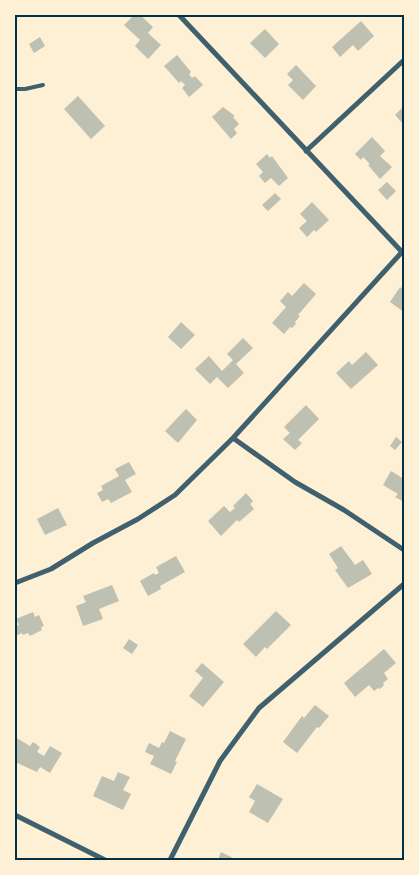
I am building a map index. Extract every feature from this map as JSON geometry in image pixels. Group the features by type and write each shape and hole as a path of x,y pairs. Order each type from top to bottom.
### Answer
{"street":[{"path":"15,583 51,569 146,514 175,494 233,438 403,253 179,15"},
{"path":"306,151 404,60"},
{"path":"233,438 295,482 344,510 404,550"},
{"path":"170,860 220,761 259,708 404,584"},
{"path":"15,815 105,860"}],"lane":[{"path":"15,89 43,85"}],"building":[{"path":"134,15 140,15 153,27 148,33 161,45 148,59 135,46 140,40 124,25"},
{"path":"361,21 374,36 358,51 353,45 340,57 332,47"},
{"path":"265,29 279,44 265,58 250,43"},
{"path":"40,37 45,46 34,53 29,44"},
{"path":"177,55 191,72 189,74 192,78 195,76 203,85 189,97 182,88 185,85 181,81 179,83 164,66"},
{"path":"296,65 316,86 303,100 288,85 293,80 287,74"},
{"path":"78,96 105,126 91,139 64,109"},
{"path":"404,106 404,125 395,115"},
{"path":"223,107 235,116 233,117 239,124 234,129 237,133 231,139 212,117"},
{"path":"372,137 385,151 380,156 392,167 380,179 363,157 361,160 355,154"},
{"path":"267,154 270,158 272,156 288,178 279,186 271,178 265,183 259,176 263,172 256,164"},
{"path":"387,182 396,191 387,200 378,190"},
{"path":"275,193 281,199 268,211 262,205"},
{"path":"312,202 329,220 316,232 314,230 307,237 299,228 307,221 300,214"},
{"path":"304,283 316,294 298,315 300,316 295,322 296,324 292,328 290,327 284,334 272,323 286,307 280,301 288,292 292,296"},
{"path":"400,287 404,290 404,312 390,302"},
{"path":"181,322 195,335 181,349 168,337"},
{"path":"243,338 253,348 236,364 244,373 228,388 217,377 210,384 195,369 209,356 222,371 233,360 227,354"},
{"path":"366,352 378,365 351,389 336,373 349,361 352,365"},
{"path":"306,405 319,419 298,440 302,443 295,450 283,439 290,433 284,427"},
{"path":"186,409 197,420 178,443 165,431"},
{"path":"396,437 402,442 395,450 390,446"},
{"path":"129,462 136,474 125,480 132,492 111,503 108,499 102,502 97,493 103,490 101,486 119,476 115,469"},
{"path":"391,471 404,479 404,502 395,497 398,494 383,485"},
{"path":"246,493 253,501 250,504 254,509 239,522 237,520 221,536 208,521 224,506 230,512 235,508 233,506"},
{"path":"58,508 67,525 45,535 37,519"},
{"path":"341,546 355,565 363,560 372,574 348,588 335,570 338,568 329,554"},
{"path":"176,556 185,572 160,586 161,589 148,596 140,581 154,573 155,575 159,573 156,567"},
{"path":"112,585 119,601 99,609 103,619 83,626 76,606 86,602 83,596"},
{"path":"276,611 291,625 267,649 265,647 256,657 243,644"},
{"path":"33,612 35,617 39,615 44,626 41,627 42,630 30,636 28,633 23,635 22,633 15,636 15,626 19,625 16,619"},
{"path":"129,639 138,645 132,654 123,648"},
{"path":"384,649 396,663 384,673 388,679 380,689 378,688 374,691 369,685 355,697 344,683"},
{"path":"202,663 224,682 203,707 189,696 203,678 195,671"},
{"path":"315,705 329,716 319,728 317,727 297,753 283,742 302,716 304,718"},
{"path":"170,731 186,739 171,774 150,764 154,756 145,752 149,743 159,748"},
{"path":"15,737 30,746 33,742 40,747 37,752 44,756 50,746 62,753 50,773 40,767 37,772 15,762"},
{"path":"118,772 130,777 123,790 131,794 123,810 93,796 102,776 114,781"},
{"path":"257,784 283,799 268,823 249,812 255,801 249,797"},
{"path":"221,852 235,859 218,860"}]}
